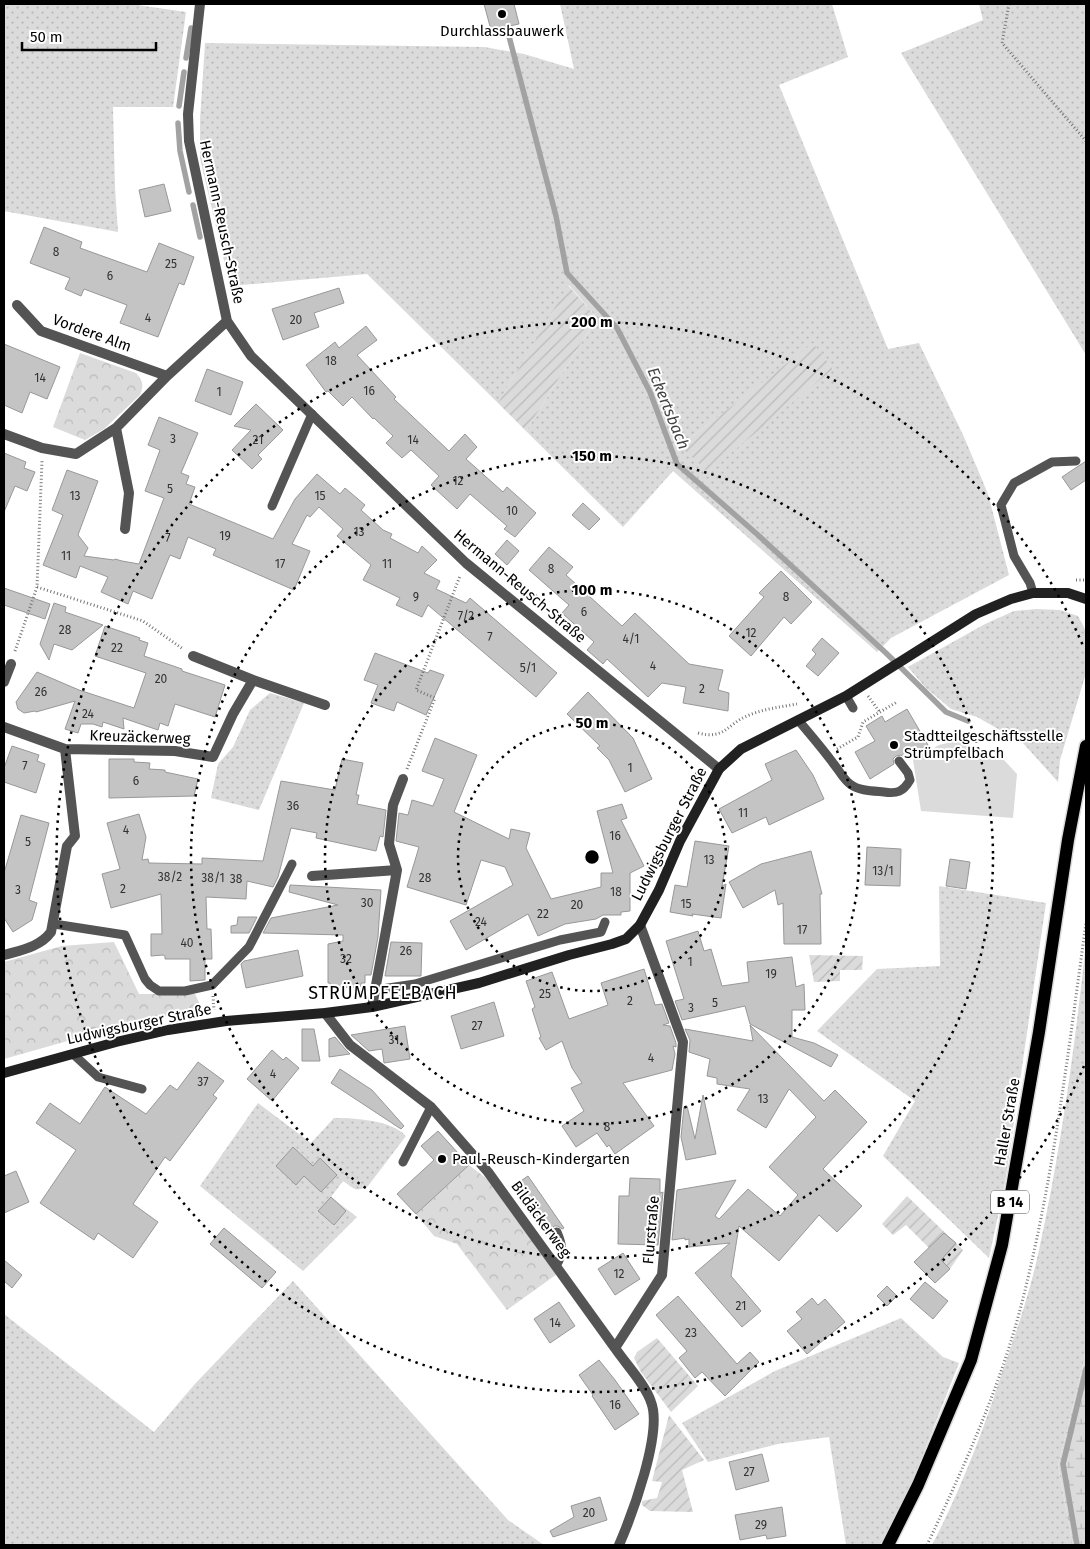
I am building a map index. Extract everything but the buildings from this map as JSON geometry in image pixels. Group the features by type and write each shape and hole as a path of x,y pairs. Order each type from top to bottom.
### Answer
{"main road":[{"name":"Haller Straße","path":"888,1545 922,1476 971,1360 1002,1245 1039,1032 1068,840 1086,746"}],"street":[{"name":"Hermann-Reusch-Straße","path":"200,4 188,114 189,141 227,321 251,356 466,563 719,769"},
{"name":"Vordere Alm","path":"17,305 41,331 167,376"},
{"path":"4,434 42,448 76,454 116,428 167,376 227,321"},
{"path":"116,428 128,493 125,530"},
{"name":"Ludwigsburger Straße","path":"4,1073 168,1030 226,1021 372,1007 479,983 569,955 612,944 626,938 640,925 659,890 680,841 719,769 742,750 846,696 976,614 1010,599 1033,593 1068,593 1086,599"},
{"path":"193,656 253,680 325,705"},
{"path":"4,682 11,664"},
{"name":"Kreuzäckerweg","path":"4,727 64,749 174,751 214,757 233,714 253,680"},
{"path":"4,955 27,948 46,939 54,924 68,846 75,836 74,793 64,749"},
{"path":"372,1007 397,870 389,844 393,805 403,779"},
{"path":"312,876 397,870"},
{"name":"Flurstraße","path":"615,1348 662,1275 682,1042 640,925"},
{"name":"Bildäckerweg","path":"325,1013 350,1045 431,1107 488,1172 615,1348"},
{"path":"615,1348 651,1400 655,1414 646,1465 626,1529 619,1545"}],"lane":[{"path":"272,506 312,414"},
{"path":"1033,593 1030,583 1014,556 1000,505 1014,483 1052,462 1076,461"},
{"path":"846,696 853,708"},
{"path":"798,720 850,785 869,793 900,792 906,788 910,780 908,773 899,761"},
{"name":"Ludwigsburger Straße","path":"54,924 125,935 145,979 159,991 185,991 212,986 249,947 292,864"},
{"path":"375,990 415,984 560,940 601,932 605,922"},
{"path":"73,1054 98,1077 142,1089"},
{"path":"403,1162 431,1107"},
{"path":"556,1266 563,1251 558,1232"}],"path":[{"path":"1009,4 1002,42 1086,141"},
{"path":"11,664 37,587 42,448"},
{"path":"403,779 435,698 416,690 466,563"},
{"path":"37,587 143,621 193,656"},
{"path":"827,754 852,742 858,737 863,722 897,702"},
{"path":"689,731 715,736 745,716 771,708 800,703"},
{"path":"927,1545 976,1438 995,1389 1019,1312 1035,1248 1057,1124 1086,923"}],"green space":[{"path":"4,4 131,4 186,12 173,107 113,107 118,232 4,211"},
{"path":"560,4 832,4 848,57 779,85 888,349 919,343 964,437 988,494 1009,575 891,638 877,652 673,471 623,527 526,431 597,318 569,285 498,403 367,274 230,286 200,158 200,120 205,43 484,47 524,54 574,69","holes":["813,344 833,369 680,447"]},
{"path":"979,4 1086,4 1086,355 901,53 983,20"},
{"path":"568,285 597,318 526,431 498,403"},
{"path":"813,343 833,369 708,472 680,446"},
{"path":"80,353 136,373 142,386 140,395 104,429 85,440 53,427"},
{"path":"1060,610 1078,616 1086,631 1086,673 1060,760 1058,782 1023,743 977,717 951,709 925,687 908,667 985,624 1014,611"},
{"path":"270,693 304,703 259,810 211,798 218,764 233,747 250,710"},
{"path":"956,741 1003,759 1017,774 1013,818 921,811 913,760 939,745"},
{"path":"939,886 1046,903 1005,1183 989,1258 883,1156 915,1101 817,1031 877,969 940,966"},
{"path":"114,942 139,994 195,994 202,1009 131,1023 4,1059 4,962 62,946"},
{"path":"1086,943 1086,1345 1084,1361 1058,1466 1073,1545 932,1545 962,1482 979,1439 1017,1328 1035,1266 1061,1135"},
{"path":"809,955 863,956 862,970 840,970 840,981 814,982"},
{"path":"258,1103 311,1143 334,1118 362,1119 382,1123 392,1126 406,1136 368,1186 360,1189 352,1188 343,1181 331,1197 357,1217 303,1271 200,1186"},
{"path":"469,1165 487,1179 557,1274 507,1310 457,1244 434,1236 416,1214"},
{"path":"907,1196 963,1250 950,1269 906,1225 893,1235 882,1224"},
{"path":"293,1281 508,1520 544,1545 4,1545 4,1314 154,1432 194,1385"},
{"path":"901,1318 943,1357 959,1363 909,1490 881,1545 846,1545 829,1437 778,1444 708,1462 682,1423 775,1371"},
{"path":"657,1338 698,1386 671,1412 641,1372 634,1358 637,1352"},
{"path":"1086,1345 1086,1545 1073,1545 1058,1466 1084,1361"},
{"path":"669,1415 704,1460 682,1470 693,1512 650,1511 642,1505 642,1501 657,1498 662,1482 652,1481"}],"waterway":[{"name":"Eckertsbach","path":"505,21 556,216 567,273 617,328 650,392 677,464 758,535 886,653 946,712 968,721"},
{"path":"186,58 191,28"},
{"path":"179,106 184,72"},
{"path":"178,123 180,151 189,192"},
{"path":"193,205 200,237"},
{"name":"Eckertsbach","path":"1077,1545 1063,1464 1086,1369"}],"place":[{"name":"Durchlassbauwerk","path":"502,14"},
{"name":"Stadtteilgeschäftsstelle Strümpfelbach","path":"894,745"},
{"name":"Paul-Reusch-Kindergarten","path":"442,1159"}],"district":[{"name":"STRÜMPFELBACH","path":"383,993"}]}
